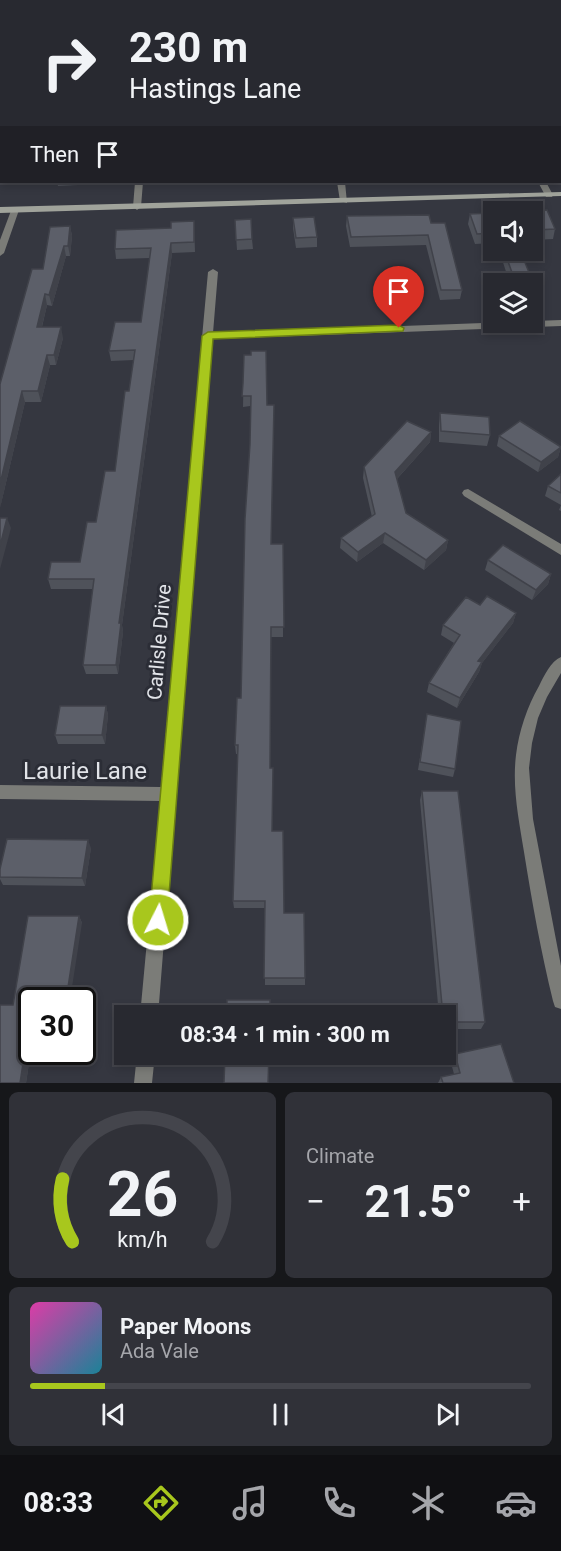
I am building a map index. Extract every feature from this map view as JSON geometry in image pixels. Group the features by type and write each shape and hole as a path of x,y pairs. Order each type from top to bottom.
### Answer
{"street":[{"path":"137,207 139,183"},
{"path":"341,183 345,201"},
{"path":"543,183 549,195"},
{"path":"0,210 561,194"},
{"path":"0,253 15,210"},
{"name":"Carlisle Drive","path":"150,1005 213,272"},
{"path":"208,336 561,322"},
{"path":"468,493 561,550"},
{"path":"561,663 546,684 530,720 522,759 526,822 549,950 561,1001"},
{"name":"Laurie Lane","path":"0,792 169,794"},
{"path":"144,1083 145,1065"}],"building":[{"path":"543,210 547,210 555,229 543,230"},
{"path":"483,213 483,234 477,234 470,214"},
{"path":"429,215 431,223 445,223 462,290 441,290 428,235 351,237 347,216"},
{"path":"314,217 317,237 296,238 293,218"},
{"path":"251,219 252,239 236,240 235,220"},
{"path":"194,221 194,242 171,243 119,623 121,623 116,665 83,665 94,579 48,579 51,562 80,562 87,522 96,522 105,471 115,471 125,391 129,391 135,350 109,351 115,322 141,322 151,248 115,249 116,230 171,228 171,222"},
{"path":"70,226 68,246 64,246 49,295 45,294 37,327 61,327 54,355 47,355 38,391 22,391 0,484 0,384 32,269 43,269 50,227"},
{"path":"508,261 524,261 529,273 512,273"},
{"path":"251,351 266,351 267,405 274,405 271,544 283,544 284,627 271,627 272,831 283,831 284,913 304,913 305,978 264,978 265,901 233,901 238,745 235,745 237,698 241,698 245,519 251,396 242,396 244,355 251,355"},
{"path":"440,413 489,417 490,435 441,431"},
{"path":"407,421 431,432 395,472 406,513 448,540 426,560 385,533 358,552 341,538 375,514 364,467"},
{"path":"520,421 561,447 541,462 499,436"},
{"path":"561,474 561,493 548,486"},
{"path":"0,518 7,518 0,546"},
{"path":"503,545 551,574 536,590 488,560"},
{"path":"487,596 516,613 478,661 482,662 460,698 429,683 460,635 443,625 466,597 480,605"},
{"path":"60,706 106,706 102,735 55,735"},
{"path":"427,714 461,721 455,769 420,762"},
{"path":"422,791 458,791 485,1022 456,1022 456,1005 442,1005"},
{"path":"7,839 88,840 82,878 0,877"},
{"path":"28,916 79,916 68,987 18,987 18,1065 23,1065 20,1083 0,1083 0,1005 13,1005"},
{"path":"227,1000 270,1000 270,1005 227,1005"},
{"path":"501,1044 514,1083 443,1083 441,1077 460,1073 456,1054"},
{"path":"225,1065 269,1065 268,1083 224,1083"}],"route":[{"path":"158,920 208,336 399,328"}]}
